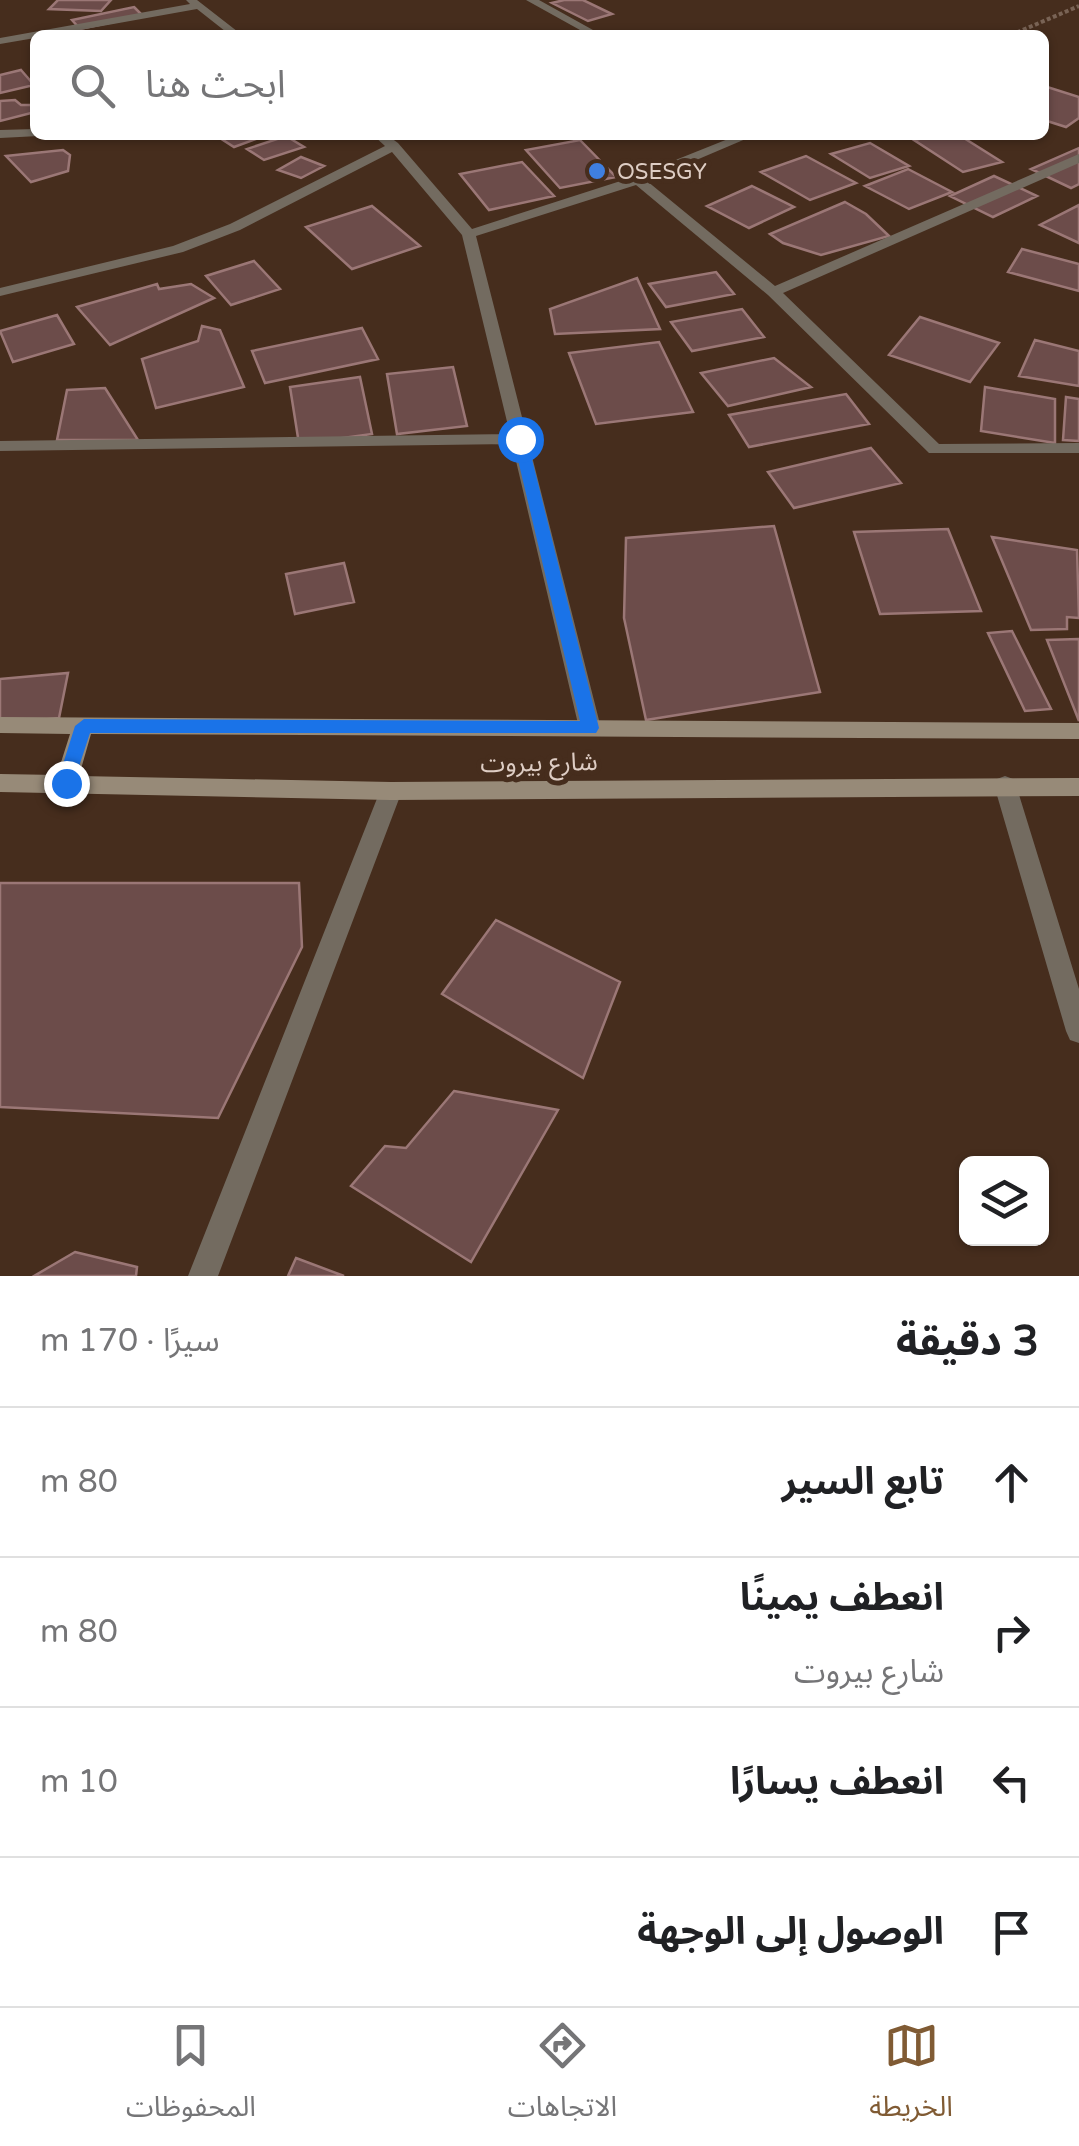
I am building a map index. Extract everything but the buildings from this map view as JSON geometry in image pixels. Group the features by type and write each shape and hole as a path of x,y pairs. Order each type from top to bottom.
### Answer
{"main road":[{"name":"شارع بيروت","path":"0,725 1079,731"},
{"path":"66,783 84,726"},
{"name":"شارع بيروت","path":"0,783 391,791 1079,787"}],"street":[{"path":"531,0 588,30"},
{"path":"56,30 194,3 230,30"},
{"path":"0,41 30,35"},
{"path":"0,134 30,132"},
{"path":"386,140 470,234 590,728"},
{"path":"470,234 638,180 737,140"},
{"path":"0,292 178,249 235,226 394,146"},
{"path":"773,292 1079,158"},
{"path":"638,180 773,292 934,450 1079,448"},
{"path":"0,446 520,439"},
{"path":"1005,785 1079,1031"},
{"path":"203,1276 391,791"}],"path":[{"path":"1023,30 1079,6"}],"place":[{"name":"OSESGY","path":"597,171"}],"route":[{"path":"66,783 84,726 590,728 520,439"}]}
